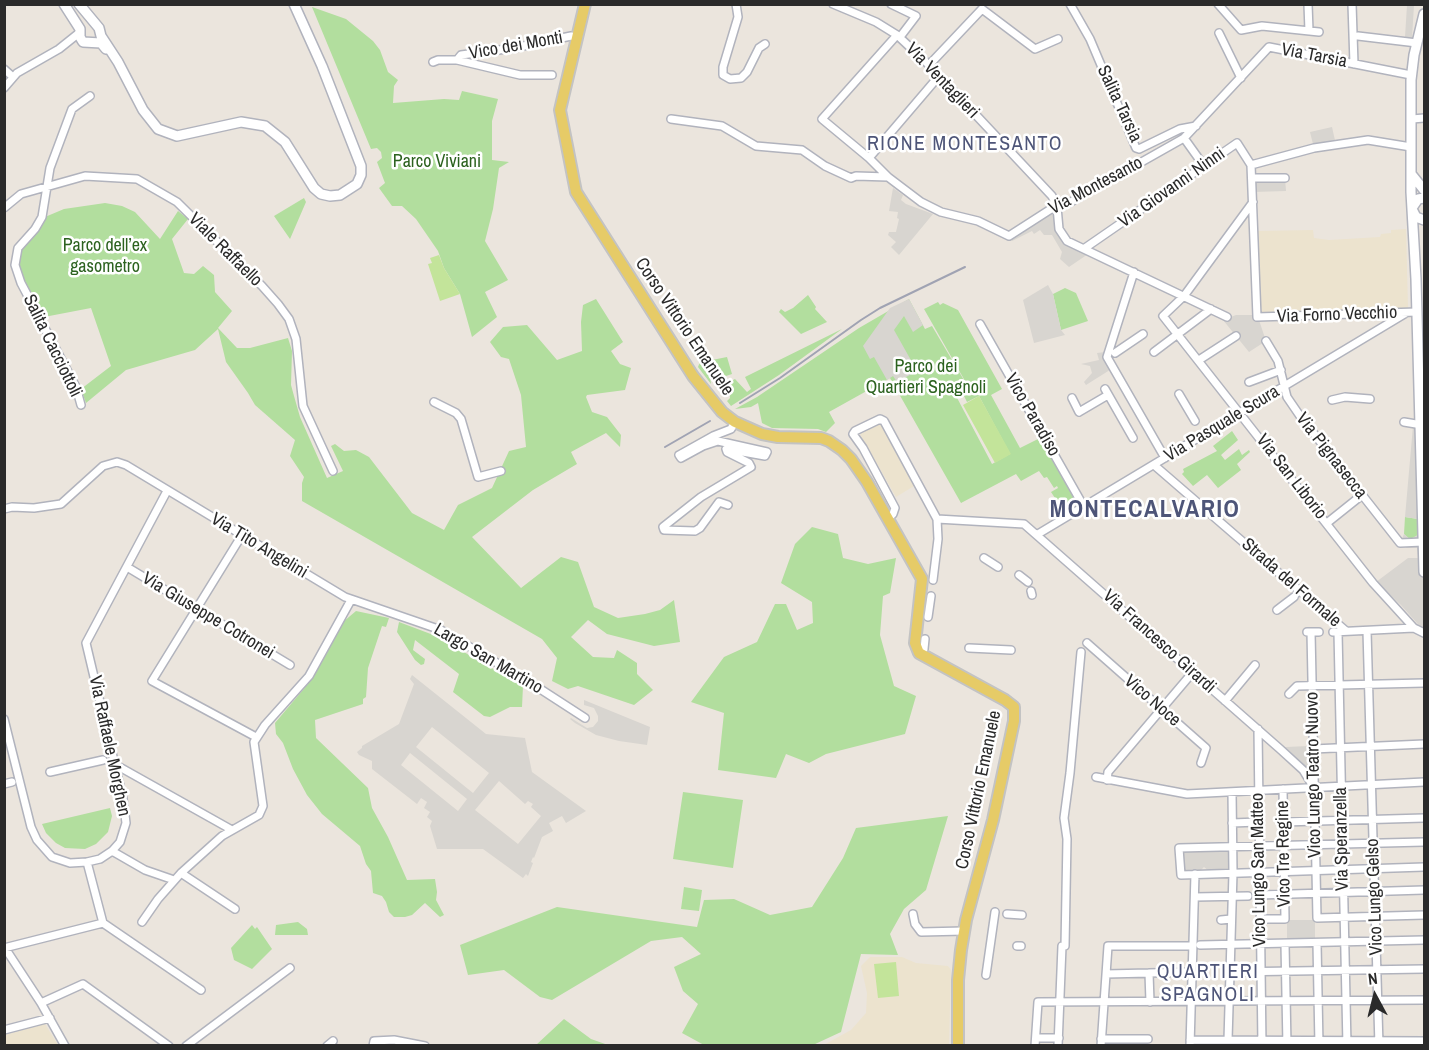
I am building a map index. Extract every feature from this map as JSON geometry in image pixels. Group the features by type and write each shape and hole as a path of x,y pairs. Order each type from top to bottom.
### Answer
{"main road":[{"name":"Corso Vittorio Emanuele","path":"585,4 562,94 560,116 576,192 694,378 713,403 735,422 770,436 821,438 835,444 856,467 922,579 916,650 928,660 1010,703 1015,711 992,823 964,931 958,980 958,1046"}],"street":[{"path":"64,4 81,35 89,43 97,38 99,28 79,4"},
{"path":"736,4 738,17 723,67 723,75 733,80 741,78 747,72 759,48 765,44"},
{"name":"Via Ventaglieri","path":"833,4 876,22 899,36 1052,196 1057,207"},
{"path":"888,177 822,119 916,16 891,4"},
{"name":"Salita Tarsia","path":"1070,4 1090,39 1136,148 1139,149 1180,129 1196,126"},
{"path":"1218,4 1241,30 1262,26 1313,31 1308,4"},
{"path":"1352,4 1354,64"},
{"path":"97,38 116,60 150,120 158,129 177,136 241,122 258,123 274,131 285,142 321,194 340,195 357,184 361,175 361,166 314,47 294,5"},
{"path":"928,65 982,9 1035,49 1058,39"},
{"path":"1425,14 1411,75 1412,210 1422,425 1422,516 1425,572"},
{"path":"4,69 7,82 81,35 85,24 94,24"},
{"path":"1219,33 1241,78"},
{"name":"Vico dei Monti","path":"457,60 461,55 514,48 571,36 577,39"},
{"path":"1358,36 1417,43"},
{"name":"Via Tarsia","path":"1184,138 1269,47 1411,75"},
{"path":"433,62 457,60 520,75 552,75"},
{"path":"869,158 939,76"},
{"name":"Salita Cacciottoli","path":"81,405 76,387 21,283 15,265 18,248 36,229 42,217 50,168 72,109 90,96"},
{"path":"1412,118 1425,118"},
{"path":"671,119 722,126 756,146 802,150 825,166 851,178 856,176 888,177"},
{"path":"1184,138 1204,166"},
{"name":"Via Montesanto","path":"888,177 921,202 941,212 978,221 1009,236 1057,207 1184,138"},
{"path":"1184,296 1253,202 1251,165 1314,148 1368,140 1411,147"},
{"name":"Via Giovanni Ninni","path":"1088,250 1237,143 1251,165"},
{"path":"1412,175 1425,190"},
{"name":"Viale Raffaello","path":"4,208 21,194 85,176 137,179 177,202 262,286 289,319 296,339 303,406 333,471"},
{"path":"1252,178 1285,178"},
{"path":"1412,210 1418,200 1425,198"},
{"name":"Via Forno Vecchio","path":"1253,202 1257,317 1416,308"},
{"path":"1057,207 1058,225 1062,236 1067,241 1227,317"},
{"path":"1412,210 1416,217 1425,220"},
{"path":"1134,272 1107,357 1165,458"},
{"name":"Via San Liborio","path":"1184,296 1163,315 1373,583 1414,628 1425,633"},
{"name":"Via Pasquale Scura","path":"1038,534 1416,308"},
{"path":"1154,352 1210,309"},
{"name":"Vico Paradiso","path":"980,324 1084,507"},
{"path":"1114,352 1143,334"},
{"path":"1199,360 1236,336"},
{"name":"Via Pignasecca","path":"1266,341 1276,356 1287,396 1296,411 1400,543 1423,542"},
{"path":"1249,382 1281,370"},
{"path":"1072,398 1079,411 1106,392 1133,438"},
{"path":"1179,394 1195,420"},
{"path":"1332,400 1345,397 1370,399"},
{"path":"434,402 456,413 461,419 478,477 501,471"},
{"path":"888,518 893,514 895,508 853,434 855,430 880,418 936,519 938,538 933,580"},
{"path":"728,505 719,502 700,528 695,531 664,530 663,527 701,497 751,467 727,452 726,449 765,456 767,452 718,441 681,458 679,455 731,429 735,422"},
{"path":"1404,422 1422,425"},
{"name":"Via Tito Angelini","path":"4,509 61,504 103,466 117,462 126,465 351,600"},
{"name":"Strada del Formale","path":"1154,465 1339,632"},
{"path":"127,567 167,491"},
{"path":"1327,523 1362,495"},
{"name":"Via Francesco Girardi","path":"936,519 1024,524 1280,749 1303,770 1314,788"},
{"path":"242,535 152,681 256,737"},
{"path":"984,558 998,567"},
{"name":"Via Giuseppe Cotronei","path":"127,567 290,665"},
{"name":"Via Raffaele Morghen","path":"112,851 120,842 126,823 116,765 87,643 127,567"},
{"path":"1019,575 1028,582"},
{"path":"928,617 931,596"},
{"path":"1277,610 1294,597"},
{"path":"142,922 158,899 181,873 222,836 259,815 264,806 254,742 256,737 309,676 351,600"},
{"name":"Largo San Martino","path":"351,600 441,630 585,718"},
{"path":"1339,632 1414,628"},
{"name":"Vico Lungo Gelso","path":"1367,631 1379,1043"},
{"name":"Vico Lungo Teatro Nuovo","path":"1319,632 1309,632 1317,918 1344,917"},
{"name":"Via Speranzella","path":"1339,632 1347,1043"},
{"path":"924,649 925,639"},
{"name":"Vico Noce","path":"1087,643 1206,748 1202,763"},
{"path":"969,648 1011,650"},
{"path":"1074,660 1081,652 1064,818 1067,839 1060,1002 1059,1042 1035,1042 1038,1002 1060,1002 1150,1002 1287,1000 1425,1000"},
{"path":"1225,700 1255,665"},
{"path":"1107,780 1108,772 1193,672"},
{"path":"1289,694 1297,686 1425,682"},
{"path":"4,719 31,827 37,840 52,857 70,862 87,862 100,859 112,851 146,870 174,880"},
{"name":"Vico Lungo San Matteo","path":"1258,729 1260,944 1265,971 1262,1043"},
{"path":"1313,749 1425,744"},
{"path":"50,772 103,760"},
{"path":"116,765 232,830"},
{"path":"1096,777 1186,794 1425,783"},
{"name":"Vico Tre Regine","path":"1260,919 1285,919 1282,789"},
{"path":"1228,1040 1233,873 1232,792"},
{"path":"1283,822 1425,818"},
{"path":"1232,823 1258,822"},
{"path":"1425,842 1179,848 1181,875 1425,867"},
{"path":"87,862 103,923 201,990"},
{"path":"181,873 235,909"},
{"path":"1195,874 1197,945 1192,972 1190,1042 1228,1040 1262,1043 1425,1041"},
{"path":"1259,895 1425,890"},
{"path":"1195,897 1248,896"},
{"path":"986,975 992,946 995,912"},
{"path":"913,914 915,924 921,932 964,931"},
{"path":"1007,914 1022,915"},
{"path":"1344,917 1425,915"},
{"path":"1221,920 1231,920"},
{"path":"65,1046 41,1003 5,948 103,923"},
{"path":"1148,1039 1101,1042 1108,946 1317,944 1425,940"},
{"path":"1285,944 1287,1043"},
{"path":"1317,944 1319,1043"},
{"path":"186,1046 291,968"},
{"path":"1230,972 1425,969"},
{"path":"1106,974 1192,972"},
{"path":"1149,973 1150,1002"},
{"path":"41,1003 83,984 169,1046"},
{"path":"4,1030 50,1018"},
{"path":"373,1046 374,1041 394,1040 425,1046"}],"shaded area":[{"path":"1407,5 1414,5 1412,38 1405,37"},
{"path":"1332,127 1336,145 1314,148 1310,132"},
{"path":"1252,178 1285,178 1286,191 1253,192"},
{"path":"893,188 903,195 901,200 906,204 933,214 899,255 891,247 896,242 888,235 889,232 896,232 899,219 897,218 898,212 889,211"},
{"path":"1051,209 1058,218 1062,236 1091,252 1069,267 1060,259 1062,252 1052,235 1044,235 1040,230 1034,234 1032,231 1012,241 1009,236"},
{"path":"1406,229 1408,308 1259,313 1258,231 1313,230 1314,238 1329,240 1380,237 1381,234 1391,233 1391,230"},
{"path":"1048,285 1053,294 1061,330 1065,335 1034,343 1023,300"},
{"path":"909,299 923,325 913,332 904,316 894,330 917,371 897,382 893,376 887,380 874,357 870,359 863,346 890,308"},
{"path":"1236,315 1254,315 1259,320 1266,341 1249,352 1223,320"},
{"path":"1105,352 1113,368 1086,385 1084,382 1092,373 1090,366 1081,364 1099,360 1097,353"},
{"path":"880,423 914,486 896,497 860,434"},
{"path":"1415,425 1418,519 1405,517 1413,426"},
{"path":"1422,516 1424,516 1424,631 1376,582 1408,558 1418,558 1417,548 1407,548 1400,543 1404,534 1410,539 1418,535"},
{"path":"412,675 486,734 525,738 532,772 586,811 566,823 562,816 549,823 553,831 542,837 531,862 533,863 528,876 526,874 523,878 483,849 437,849 430,826 432,821 427,817 430,812 424,808 427,802 421,798 417,804 372,769 372,761 357,752 362,746 399,724 414,684 410,679","holes":["432,727 489,773 473,793 416,747","410,753 467,799 458,811 401,765","499,781 525,804 528,801 533,804 531,807 541,816 518,844 475,810"]},
{"path":"584,700 650,727 647,745 596,735 575,723 571,718 587,728 593,727 598,721 594,708 584,705"},
{"path":"1309,746 1309,781 1280,749"},
{"path":"1183,850 1229,850 1229,871 1210,872 1204,867 1199,872 1187,870 1183,873"},
{"path":"1287,920 1315,920 1315,942 1287,942"},
{"path":"870,957 902,957 916,963 948,966 951,970 949,1045 822,1046 851,1030 866,1013 867,993 861,966"},
{"path":"45,1024 58,1045 5,1045 5,1035"}],"green space":[{"name":"Parco Viviani","path":"312,7 346,19 373,41 380,50 388,72 398,80 394,86 393,103 459,100 462,91 498,99 492,121 492,160 509,162 499,168 493,209 485,241 508,280 485,292 497,317 472,337 460,294 444,268 438,251 416,219 402,206 392,206 379,188 385,183 377,162 382,158 381,152 377,148 371,149"},
{"path":"304,198 306,202 290,239 274,216"},
{"name":"Parco dell’ex gasometro","path":"105,203 122,206 135,212 160,239 178,211 188,219 172,239 184,273 194,274 203,266 214,275 215,292 232,311 218,328 237,348 250,348 288,338 292,351 291,385 294,396 300,417 327,478 343,471 331,446 335,444 344,451 356,450 369,457 412,513 444,530 458,505 492,488 509,451 526,447 521,395 509,359 501,357 490,342 503,327 527,325 557,360 582,351 583,305 596,299 623,342 611,351 620,364 631,368 625,390 586,397 592,412 607,417 621,435 620,447 606,433 571,452 577,464 533,490 472,537 521,588 561,557 578,562 594,607 618,618 660,610 674,600 680,642 654,646 607,634 588,620 571,637 593,657 614,658 617,650 637,663 637,674 653,690 634,705 578,686 568,689 552,681 557,658 542,639 302,501 304,477 290,456 295,440 255,405 226,362 218,329 195,350 126,370 86,403 81,389 111,366 91,308 44,317 18,262 20,249 45,217 64,209"},
{"path":"439,255 460,294 440,301 428,264 432,263 430,258"},
{"path":"1065,288 1076,293 1088,321 1061,330 1053,294"},
{"path":"808,295 815,309 827,322 801,334 779,312 781,309 785,312 793,308"},
{"name":"Parco dei Quartieri Spagnoli","path":"909,299 925,329 932,326 968,387 955,394 992,464 1010,454 979,396 967,402 962,392 969,388 924,309 938,302 940,305 943,303 958,310 1002,389 991,395 1020,448 1040,438 1075,500 1061,507 1051,492 1058,488 1057,486 1054,488 1047,477 1044,478 1039,471 1021,481 1016,474 961,503 890,378 829,412 835,423 826,432 818,429 772,428 762,423 758,403 751,407 735,409 757,397 859,328"},
{"path":"842,329 779,375 731,406 727,401 730,398 729,382 735,379 747,392 751,389 745,377"},
{"path":"702,357 707,361 727,357 732,374 726,376 713,365 709,369 711,384 698,367"},
{"path":"979,396 1011,454 995,463 963,405"},
{"path":"1232,431 1238,440 1221,455 1225,460 1239,449 1242,455 1249,450 1250,452 1237,464 1241,470 1218,488 1207,475 1193,486 1182,474 1183,469 1217,451 1213,446"},
{"path":"1405,517 1418,519 1418,535 1410,540 1404,534"},
{"path":"812,527 838,534 843,558 868,564 896,558 890,593 883,596 880,635 894,686 916,696 905,734 826,754 809,763 786,754 776,778 718,770 724,713 691,702 724,657 757,642 775,604 786,604 797,630 813,623 812,602 781,583 795,544"},
{"path":"356,611 389,618 386,627 382,626 368,668 366,697 363,699 363,704 315,720 316,738 368,788 372,808 407,880 435,879 436,900 444,915 440,917 425,903 412,915 405,917 394,917 389,912 382,896 373,893 371,871 360,846 322,814 307,795 293,769 283,743 276,734 275,723 307,685 343,622"},
{"path":"399,622 436,636 523,686 522,707 510,707 490,717 484,716 453,692 459,674 415,640 413,650 425,659 424,664 421,665 415,660 397,632"},
{"path":"683,792 743,800 733,868 673,859"},
{"path":"110,808 112,816 108,832 96,844 85,849 65,848 56,843 46,833 42,824"},
{"path":"948,816 926,890 904,909 890,934 898,955 861,954 841,1032 813,1045 704,1045 682,1033 698,1004 683,991 674,967 701,954 682,937 651,941 552,1000 540,997 504,970 468,975 460,945 557,907 697,927 704,900 734,899 770,915 812,907 843,858 856,828"},
{"path":"684,887 702,890 699,911 681,909"},
{"path":"298,922 307,929 308,935 275,935 276,925"},
{"path":"252,925 255,929 257,927 272,949 252,969 234,960 231,948"},
{"path":"896,962 899,996 878,998 874,964"},
{"path":"564,1019 591,1039 608,1045 536,1045"}],"railway":[{"path":"740,403 880,308 965,267"},
{"path":"665,447 710,421"}],"district":[{"name":"RIONE MONTESANTO","path":"965,145"},
{"name":"MONTECALVARIO","path":"1145,511"},
{"name":"QUARTIERI SPAGNOLI","path":"1208,984"}]}
